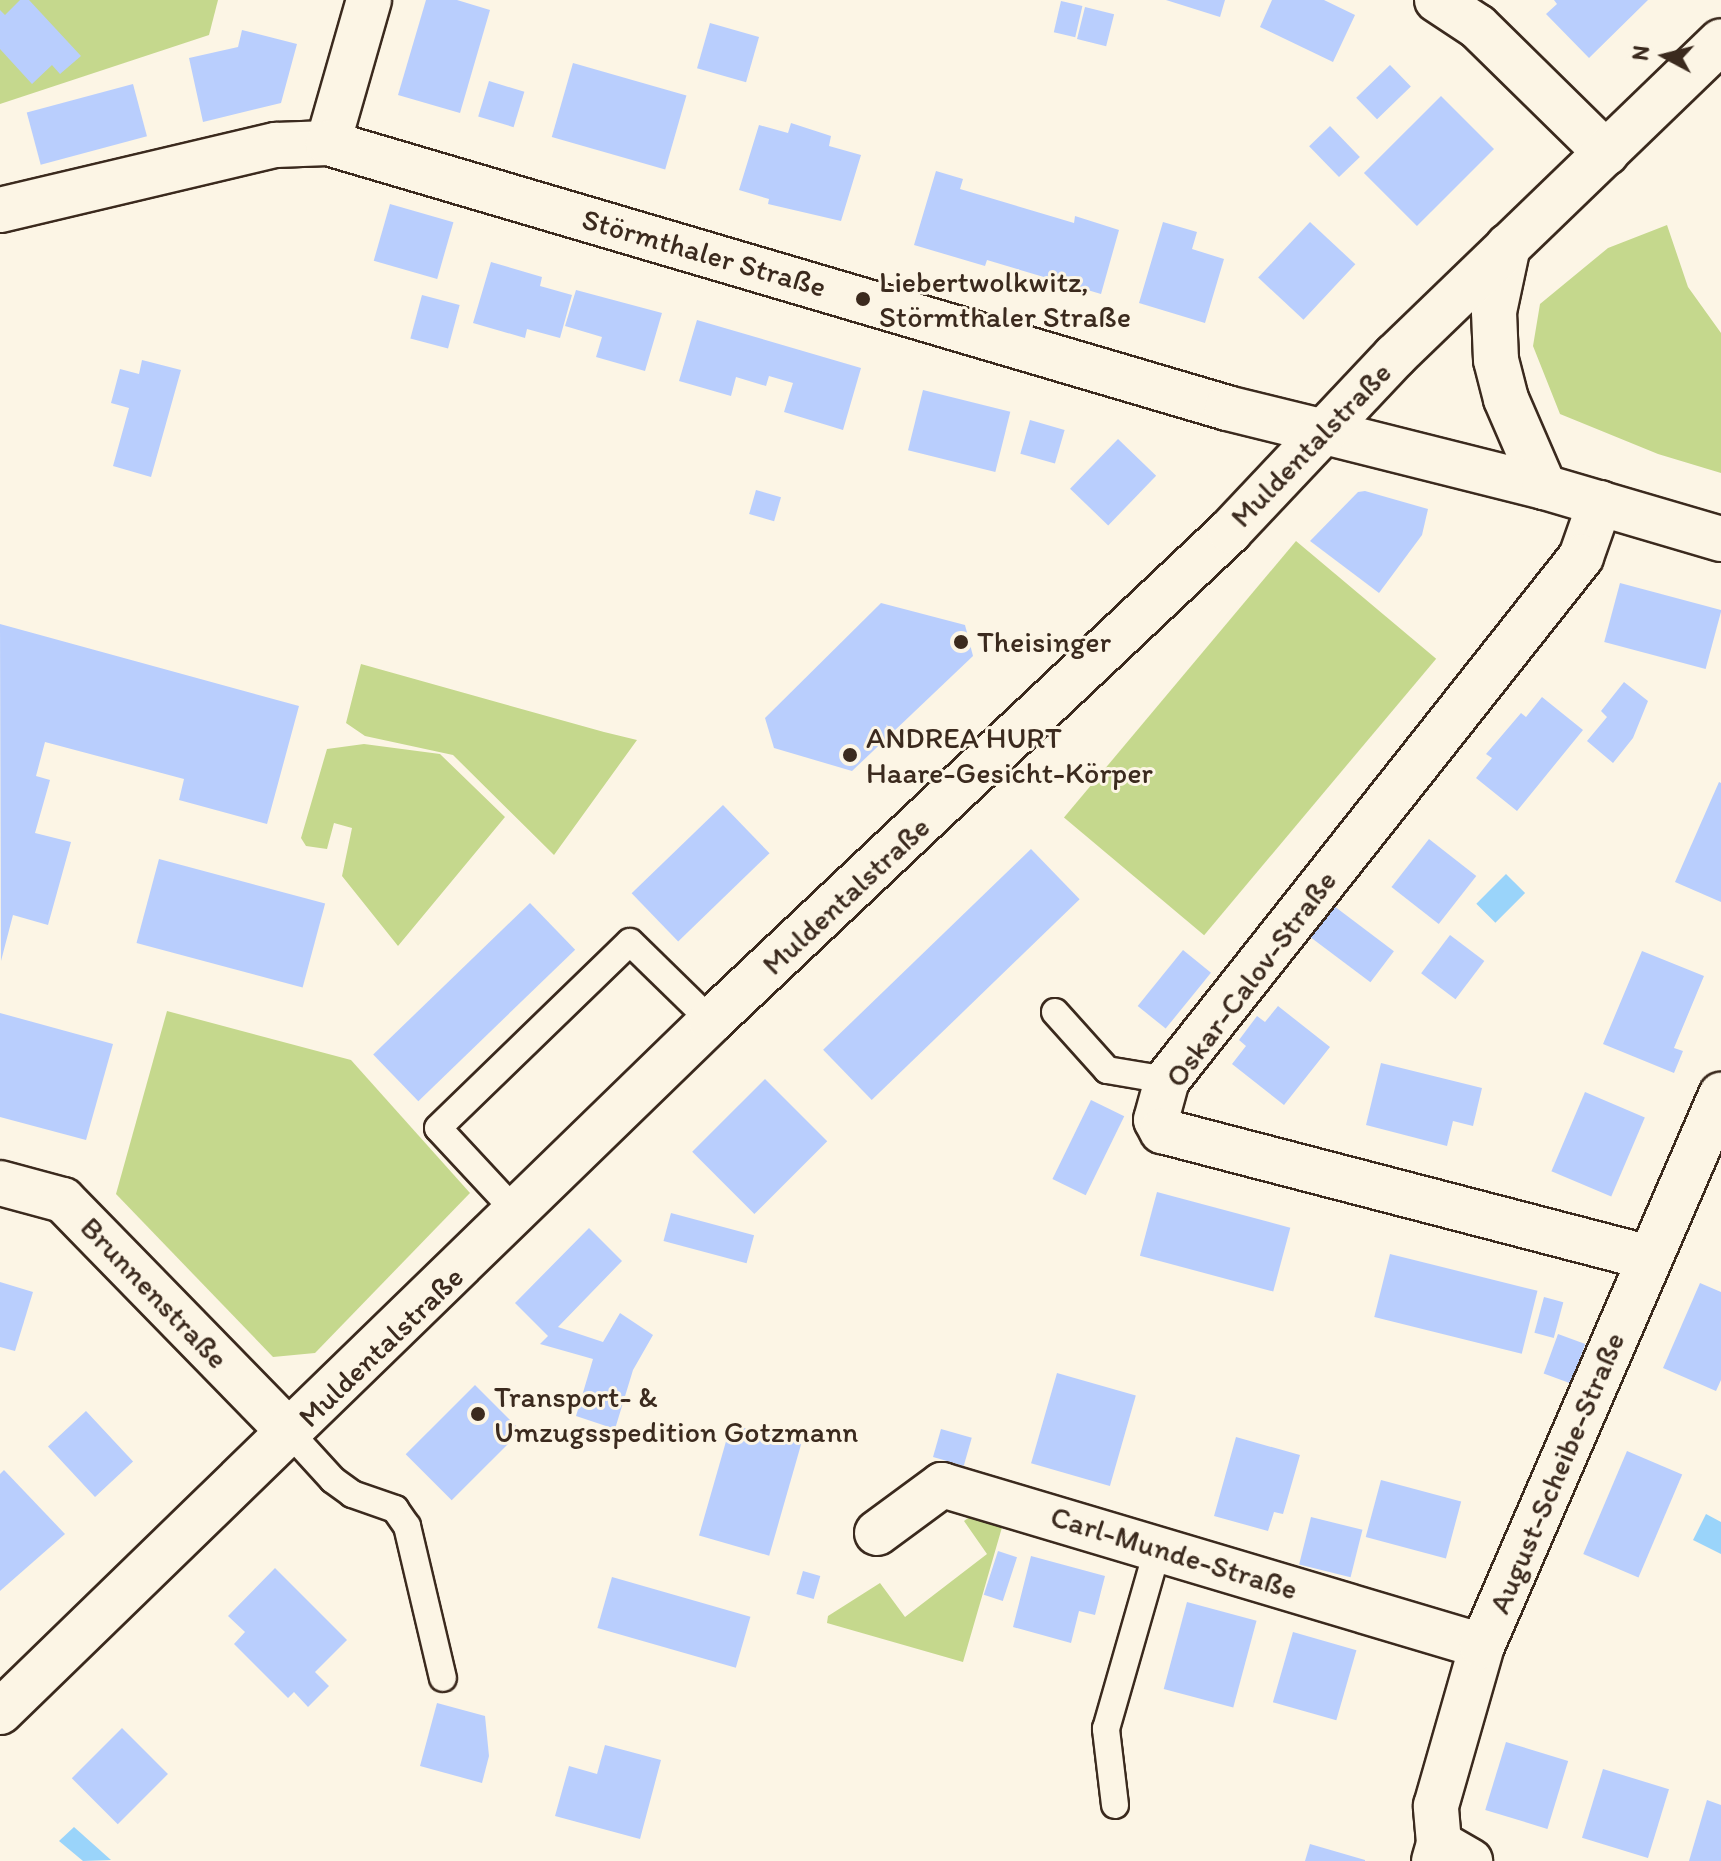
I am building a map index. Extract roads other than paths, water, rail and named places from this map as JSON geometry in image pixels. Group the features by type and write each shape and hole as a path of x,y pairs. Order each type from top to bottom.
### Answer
{"street":[{"path":"328,143 369,0"},
{"path":"1437,0 1478,27 1606,153"},
{"name":"Muldentalstraße","path":"0,1712 518,1214 711,1021 1107,650 1508,246 1721,41"},
{"name":"Störmthaler Straße","path":"0,210 276,145 328,143 1227,408 1544,487 1721,539"},
{"path":"1508,246 1494,312 1496,360 1506,399 1544,487"},
{"name":"Oskar-Calov-Straße","path":"1600,503 1581,557 1167,1080 1156,1120 1162,1131 1650,1258"},
{"name":"August-Scheibe-Straße","path":"1447,1855 1436,1806 1482,1646 1721,1095"},
{"name":"Brunnenstraße","path":"0,1183 63,1200 291,1434"},
{"name":"Carl-Munde-Straße","path":"877,1533 942,1485 1482,1646"}],"lane":[{"path":"518,1214 438,1128 630,942 711,1021"},
{"path":"1055,1012 1107,1070 1167,1080"},
{"path":"291,1434 333,1480 352,1494 395,1509 407,1526 443,1678"},
{"path":"1115,1805 1106,1729 1158,1548"}],"water":[{"path":"1506,874 1525,893 1495,923 1476,904"},
{"path":"1706,1514 1721,1522 1721,1554 1693,1540"},
{"path":"74,1827 111,1860 83,1861 59,1841"}],"place":[{"name":"Liebertwolkwitz, Störmthaler Straße","path":"863,299"},
{"name":"Theisinger","path":"961,642"},
{"name":"ANDREA HURT Haare-Gesicht-Körper","path":"850,755"},
{"name":"Transport- & Umzugsspedition Gotzmann","path":"478,1414"}]}
